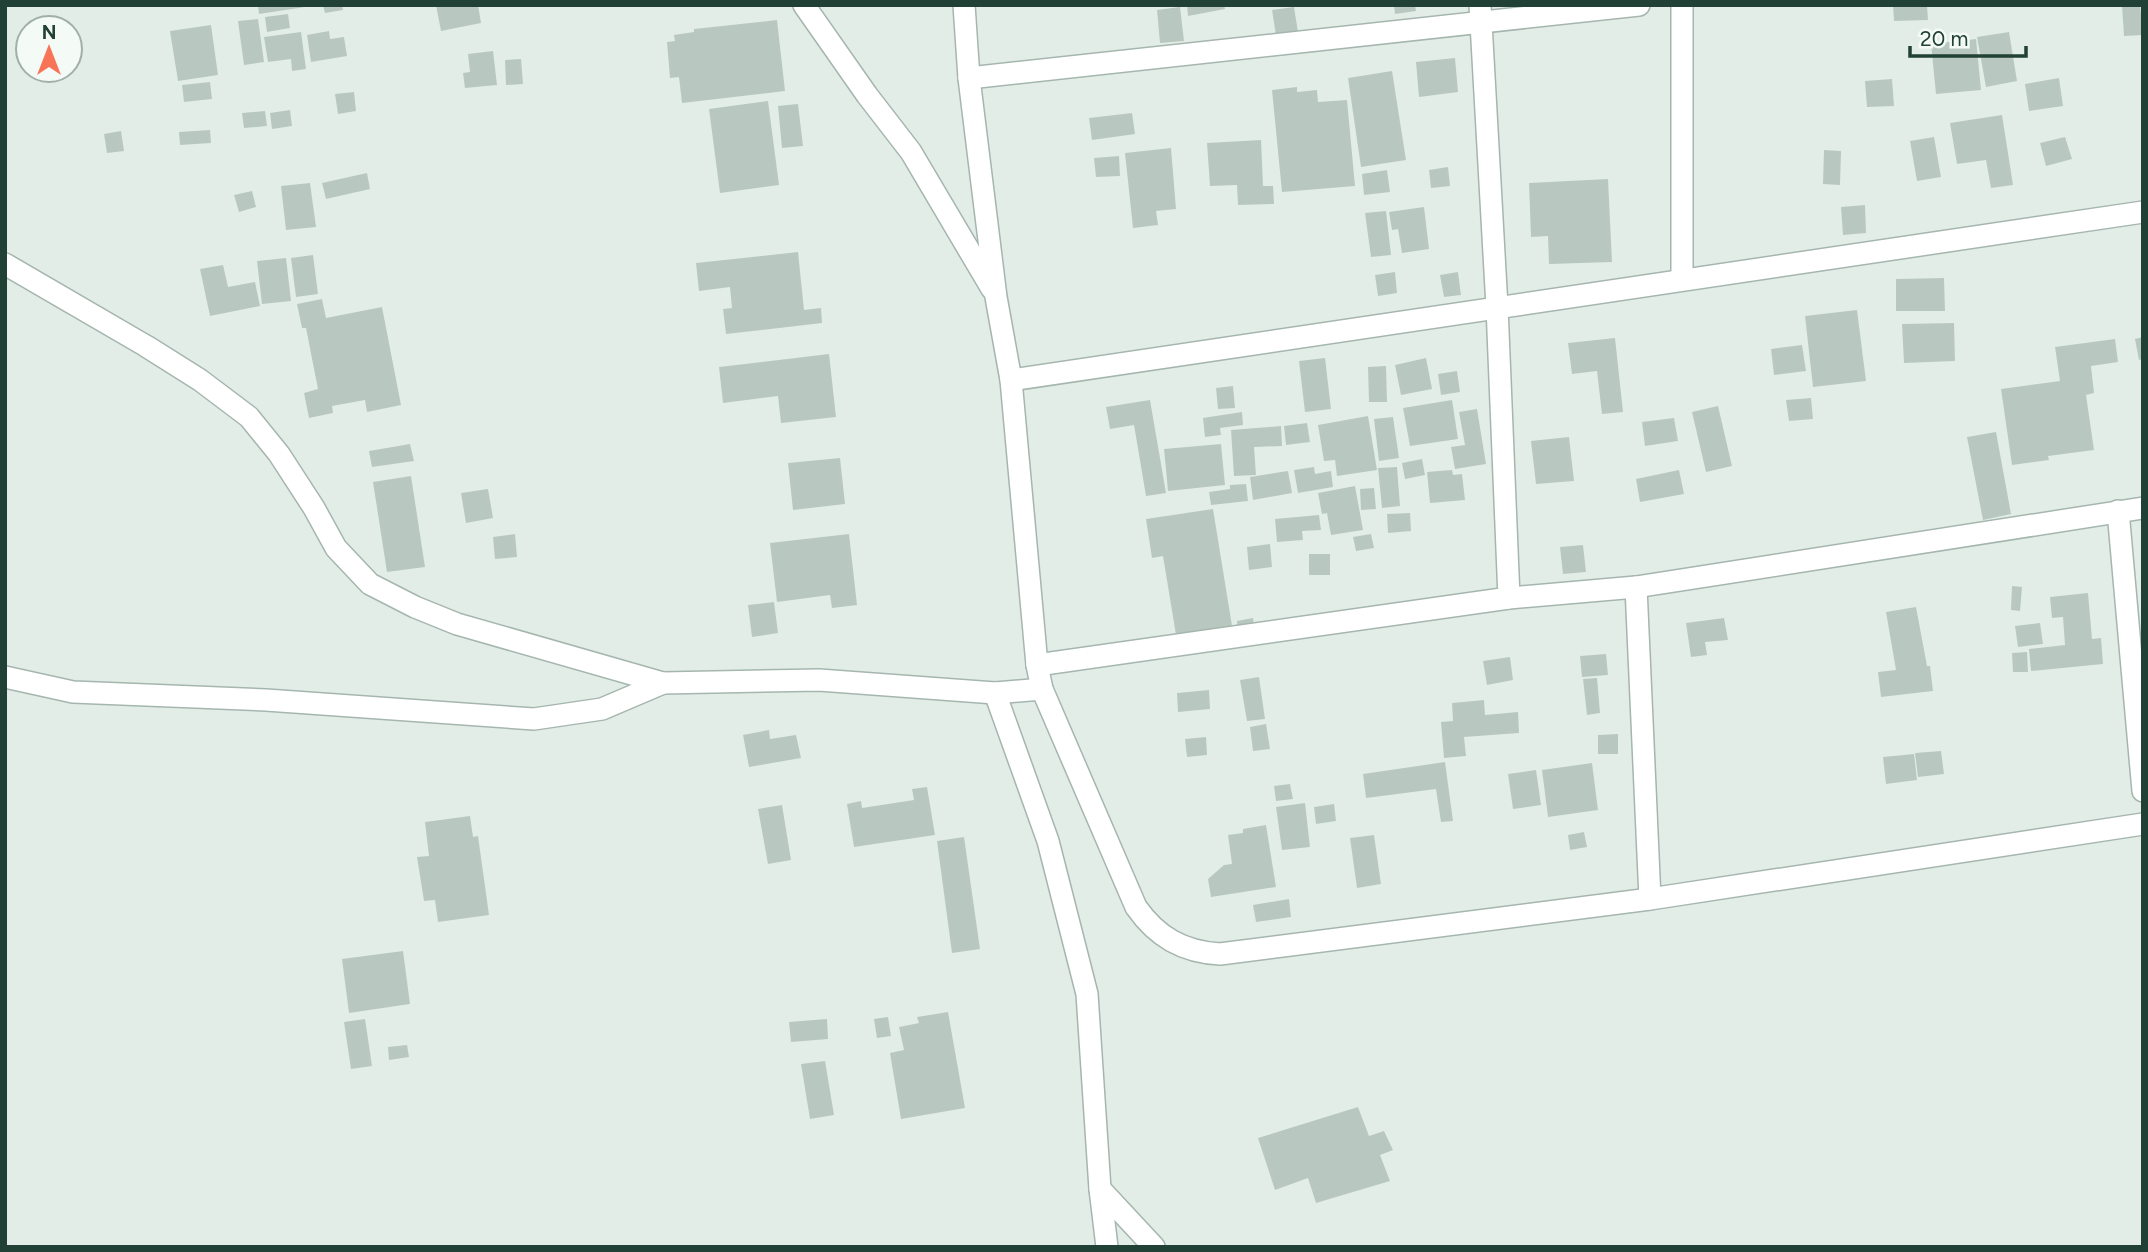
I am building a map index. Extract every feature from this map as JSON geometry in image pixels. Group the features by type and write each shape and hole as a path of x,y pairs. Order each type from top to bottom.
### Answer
{"street":[{"path":"804,5 911,152 996,296"},
{"path":"964,5 969,78 996,296 1011,380 1037,665 1042,689 1136,907 1148,924 1163,937 1180,947 1200,953 1220,954 1650,899 2143,824"},
{"path":"969,78 1481,14 1639,5"},
{"path":"1682,5 1682,279"},
{"path":"1481,14 1509,598"},
{"path":"1011,380 2143,212"},
{"path":"5,264 201,380 249,417 279,454 336,548 370,584 415,607 457,624 663,683 819,680 995,693 1042,689"},
{"path":"1037,665 1509,598 1636,587 2143,508"},
{"path":"2118,511 2143,791"},
{"path":"1636,587 1650,899"},
{"path":"5,677 73,692 266,700 534,719 602,709 663,683"},
{"path":"995,693 1048,841 1087,994 1100,1189 1107,1247"},
{"path":"1100,1189 1154,1247"}],"building":[{"path":"258,5 305,5 305,7 259,14"},
{"path":"323,5 342,5 343,10 325,13"},
{"path":"436,5 478,5 481,23 441,31"},
{"path":"1187,5 1224,5 1225,9 1188,16"},
{"path":"1394,5 1415,5 1416,11 1395,14"},
{"path":"1893,5 1927,5 1928,20 1894,21"},
{"path":"2122,5 2140,5 2143,35 2124,36"},
{"path":"1180,7 1184,41 1160,43 1157,10"},
{"path":"1294,7 1298,32 1276,35 1272,10"},
{"path":"288,14 290,28 267,32 265,17"},
{"path":"258,19 264,62 244,65 238,21"},
{"path":"777,20 785,91 682,103 679,77 670,78 667,42 675,41 674,35 694,32 694,29"},
{"path":"211,25 218,75 178,81 170,31"},
{"path":"329,31 330,39 344,37 347,56 311,62 307,35"},
{"path":"301,32 306,69 292,71 291,59 268,62 264,37"},
{"path":"2009,32 2017,81 1986,87 1977,37"},
{"path":"1976,39 1981,90 1936,94 1931,44"},
{"path":"493,51 497,85 465,88 463,73 470,72 468,54"},
{"path":"1455,58 1458,92 1419,97 1416,62"},
{"path":"521,59 523,84 506,85 505,60"},
{"path":"1392,71 1406,160 1361,167 1348,78"},
{"path":"2059,78 2063,106 2029,111 2025,84"},
{"path":"1892,79 1894,106 1867,107 1865,81"},
{"path":"210,82 212,99 184,102 182,85"},
{"path":"1297,87 1297,92 1317,90 1318,102 1347,100 1355,186 1282,192 1272,90"},
{"path":"354,92 356,111 338,114 335,94"},
{"path":"768,101 779,185 720,193 709,109"},
{"path":"798,104 803,146 782,148 778,106"},
{"path":"290,110 292,126 272,129 270,113"},
{"path":"265,111 267,126 244,128 242,113"},
{"path":"1132,113 1135,134 1092,140 1089,118"},
{"path":"2002,115 2013,185 1991,188 1986,160 1957,164 1950,123"},
{"path":"210,130 211,143 180,145 179,132"},
{"path":"121,131 124,151 107,153 104,134"},
{"path":"1934,137 1941,177 1917,181 1910,141"},
{"path":"2065,137 2072,159 2046,166 2040,143"},
{"path":"1261,140 1263,186 1273,186 1274,204 1238,205 1237,185 1210,186 1207,143"},
{"path":"1171,148 1176,209 1156,211 1158,225 1133,228 1125,153"},
{"path":"1824,150 1841,151 1840,185 1823,184"},
{"path":"1119,156 1120,176 1096,177 1094,158"},
{"path":"1448,167 1450,186 1431,188 1429,170"},
{"path":"1387,170 1390,192 1364,195 1362,174"},
{"path":"367,173 370,189 326,199 322,183"},
{"path":"1608,179 1612,262 1549,264 1548,236 1531,237 1529,183"},
{"path":"310,183 316,227 286,230 281,186"},
{"path":"252,191 256,207 239,212 234,195"},
{"path":"1865,205 1866,233 1843,235 1841,207"},
{"path":"1424,207 1429,249 1402,253 1398,229 1392,230 1389,212"},
{"path":"1386,211 1391,255 1371,257 1365,213"},
{"path":"798,252 804,310 821,308 822,323 726,334 723,309 732,308 730,287 699,291 696,263"},
{"path":"313,255 318,294 296,297 291,258"},
{"path":"286,258 291,301 262,304 257,261"},
{"path":"223,265 228,287 255,282 260,306 210,316 200,269"},
{"path":"1395,272 1397,293 1378,296 1375,275"},
{"path":"1458,272 1461,295 1444,297 1440,275"},
{"path":"1944,278 1945,311 1896,311 1896,279"},
{"path":"322,299 326,318 382,307 401,405 367,412 365,400 332,406 333,413 309,418 304,393 318,389 306,328 302,328 297,304"},
{"path":"1857,310 1866,381 1813,387 1805,316"},
{"path":"1954,323 1955,361 1904,363 1902,324"},
{"path":"2143,337 2143,359 2139,360 2135,339"},
{"path":"1615,338 1623,412 1602,414 1597,371 1572,374 1568,343"},
{"path":"2115,339 2118,362 2091,366 2094,393 2086,395 2094,450 2048,456 2049,460 2012,465 2001,389 2060,381 2055,347"},
{"path":"1802,345 1806,371 1774,375 1771,349"},
{"path":"829,354 836,417 781,423 778,396 723,403 719,367"},
{"path":"1325,358 1331,409 1305,412 1299,361"},
{"path":"1426,358 1432,389 1401,395 1395,365"},
{"path":"1386,366 1387,402 1369,402 1368,367"},
{"path":"1457,371 1460,392 1441,395 1438,374"},
{"path":"1233,386 1235,408 1218,409 1216,388"},
{"path":"1811,398 1813,419 1789,421 1786,400"},
{"path":"1150,400 1166,493 1146,496 1134,425 1110,429 1106,407"},
{"path":"1452,400 1458,439 1410,446 1403,408"},
{"path":"1718,406 1732,466 1706,472 1692,412"},
{"path":"1477,409 1486,464 1455,469 1451,447 1465,445 1459,412"},
{"path":"1242,412 1243,425 1220,428 1221,435 1205,437 1203,418"},
{"path":"1368,416 1377,470 1337,476 1335,460 1324,461 1318,425"},
{"path":"1393,417 1399,458 1379,461 1374,419"},
{"path":"1674,418 1678,441 1645,446 1642,422"},
{"path":"1307,423 1310,442 1286,445 1284,426"},
{"path":"1281,426 1282,446 1254,447 1256,475 1234,476 1231,430"},
{"path":"1996,432 2011,514 1983,520 1967,437"},
{"path":"1569,437 1574,481 1536,484 1531,441"},
{"path":"410,444 414,461 372,467 369,451"},
{"path":"1221,444 1225,485 1168,491 1164,449"},
{"path":"840,458 845,504 793,510 788,463"},
{"path":"1422,459 1425,475 1405,479 1402,463"},
{"path":"1314,467 1315,474 1331,471 1333,487 1298,493 1294,470"},
{"path":"1397,467 1400,506 1382,508 1378,468"},
{"path":"1452,470 1453,475 1462,474 1465,500 1430,503 1427,472"},
{"path":"1679,470 1684,494 1640,502 1636,479"},
{"path":"1288,471 1292,493 1253,500 1250,477"},
{"path":"411,476 425,567 387,572 373,482"},
{"path":"1246,484 1248,501 1211,505 1209,492 1230,489 1230,485"},
{"path":"1355,486 1363,530 1331,535 1327,513 1322,514 1318,493"},
{"path":"1374,488 1376,509 1361,510 1360,489"},
{"path":"488,489 493,518 466,523 461,493"},
{"path":"1213,509 1232,626 1176,635 1163,556 1152,558 1146,519"},
{"path":"1410,513 1411,531 1388,533 1387,514"},
{"path":"1319,515 1321,530 1302,531 1303,540 1277,542 1275,519"},
{"path":"515,534 517,557 495,559 493,537"},
{"path":"849,534 857,605 832,608 830,595 777,602 770,543"},
{"path":"1371,534 1374,548 1356,551 1353,537"},
{"path":"1270,544 1272,567 1249,570 1247,547"},
{"path":"1583,545 1586,572 1563,574 1560,547"},
{"path":"1309,554 1330,554 1330,575 1309,575"},
{"path":"2012,586 2022,587 2020,611 2011,610"},
{"path":"2088,593 2092,639 2101,638 2103,664 2031,671 2029,649 2065,645 2063,617 2052,618 2050,597"},
{"path":"774,602 778,633 752,637 748,605"},
{"path":"1916,607 1933,691 1881,697 1878,672 1896,670 1886,612"},
{"path":"1253,618 1255,631 1238,633 1237,621"},
{"path":"1724,618 1728,640 1705,642 1707,655 1691,657 1686,623"},
{"path":"2040,623 2043,644 2018,647 2015,626"},
{"path":"2027,652 2028,672 2013,672 2012,653"},
{"path":"1606,654 1608,675 1582,677 1580,656"},
{"path":"1510,657 1513,680 1487,685 1483,661"},
{"path":"1259,677 1265,719 1247,721 1240,680"},
{"path":"1597,678 1600,713 1587,715 1583,679"},
{"path":"1209,690 1210,709 1178,712 1177,693"},
{"path":"1484,700 1485,715 1518,712 1519,733 1464,737 1466,756 1444,758 1441,722 1453,721 1452,703"},
{"path":"1266,724 1270,749 1253,751 1250,727"},
{"path":"769,730 770,739 796,735 801,758 749,767 743,735"},
{"path":"1618,734 1618,754 1598,754 1598,735"},
{"path":"1206,737 1207,755 1187,757 1185,739"},
{"path":"1941,751 1944,774 1918,777 1915,753"},
{"path":"1914,754 1917,780 1886,784 1883,757"},
{"path":"1445,762 1453,821 1441,822 1436,789 1366,798 1363,774"},
{"path":"1592,763 1598,810 1548,817 1542,770"},
{"path":"1536,770 1541,805 1513,809 1508,774"},
{"path":"1290,784 1293,799 1276,801 1274,786"},
{"path":"927,787 935,835 854,847 847,804 861,801 862,808 914,800 912,789"},
{"path":"1305,803 1310,847 1282,850 1276,807"},
{"path":"1334,804 1336,821 1316,824 1314,807"},
{"path":"782,805 791,860 768,864 758,809"},
{"path":"470,816 473,837 478,836 489,915 438,922 435,900 424,901 417,857 429,856 425,822"},
{"path":"1266,825 1276,887 1211,897 1208,879 1224,865 1232,864 1228,835"},
{"path":"1584,832 1587,847 1570,850 1568,835"},
{"path":"1374,835 1381,884 1357,888 1350,838"},
{"path":"964,837 980,949 952,953 937,841"},
{"path":"1289,899 1291,917 1256,922 1253,905"},
{"path":"403,951 410,1004 349,1013 342,959"},
{"path":"948,1012 965,1108 901,1119 890,1053 904,1050 899,1027 919,1023 917,1017"},
{"path":"888,1017 891,1036 877,1038 874,1019"},
{"path":"365,1019 372,1066 351,1069 344,1022"},
{"path":"827,1019 828,1039 791,1042 789,1022"},
{"path":"407,1045 409,1057 389,1060 388,1047"},
{"path":"825,1061 834,1115 810,1119 801,1064"},
{"path":"1358,1107 1369,1136 1384,1131 1393,1150 1380,1155 1390,1181 1316,1203 1308,1178 1275,1190 1258,1138"}]}
